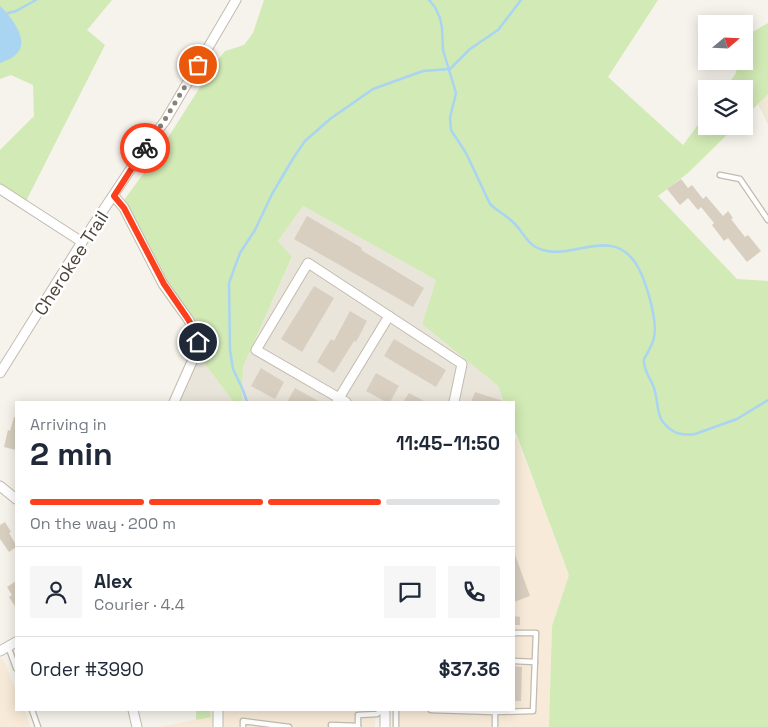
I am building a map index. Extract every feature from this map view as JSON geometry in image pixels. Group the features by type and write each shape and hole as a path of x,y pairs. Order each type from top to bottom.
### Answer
{"street":[{"name":"Cherokee Trail","path":"0,373 82,242 164,121 236,0"},
{"path":"0,189 82,242"},
{"path":"114,196 124,208 164,284 196,333 198,342 194,357 174,401"},
{"path":"389,316 341,401 256,350 308,263 389,316 462,364 454,401"},
{"path":"0,486 15,498"},
{"path":"133,711 137,727"},
{"path":"218,727 219,711"},
{"path":"384,711 385,727"}],"lane":[{"path":"720,175 740,179 768,220"},
{"path":"464,711 533,711 536,633 515,633"},
{"path":"8,646 15,665"},
{"path":"515,662 535,662"},
{"path":"32,711 38,727"},
{"path":"331,725 358,726 358,712 377,714 382,711"},
{"path":"396,711 396,727"},
{"path":"495,727 496,712"},
{"path":"243,727 243,722 289,727"}],"shaded area":[{"path":"768,94 768,125 758,104"},
{"path":"303,206 436,280 422,324 498,386 504,401 242,400 243,367 292,258 278,241"},
{"path":"199,356 232,400 232,401 179,401"},
{"path":"515,438 517,438 569,575 552,626 549,727 392,727 393,711 515,711"},
{"path":"2,657 15,689 15,711 24,711 31,727 0,727 0,659"},
{"path":"210,711 376,711 375,727 159,727 210,717"}],"green space":[{"path":"0,0 112,0 87,30 105,45 24,205 0,189 0,150 34,116 33,85 11,75 0,79"},
{"path":"264,0 658,0 608,77 683,145 698,125 698,135 727,135 688,173 658,196 737,279 768,281 768,727 549,727 552,626 569,575 515,431 515,401 504,401 498,386 422,324 436,280 303,206 278,241 292,257 243,367 244,401 232,401 199,356 202,348 198,328 168,283 124,200 157,155 214,65 225,51 244,45 253,33"},
{"path":"768,23 768,94 753,109 753,80 731,80 736,70 753,70 753,32"},
{"path":"196,711 210,711 211,717 196,720"}],"water":[{"path":"0,6 15,25 20,35 21,46 16,54 0,63"}],"building":[{"path":"681,179 688,188 692,185 703,199 706,196 723,216 728,211 733,218 731,219 745,237 748,235 761,251 747,262 728,238 724,241 712,225 714,223 701,207 698,210 688,198 680,205 667,189"},
{"path":"307,216 362,248 361,250 424,288 413,307 294,239"},
{"path":"314,286 334,298 302,352 281,339"},
{"path":"350,311 367,321 356,342 354,341 334,373 317,362 331,339 334,341"},
{"path":"394,339 446,370 436,387 384,356"},
{"path":"261,368 284,382 275,399 251,386"},
{"path":"376,373 399,386 391,401 384,401 366,391"},
{"path":"295,388 318,401 288,401"},
{"path":"475,392 503,401 471,401"},
{"path":"409,393 424,401 404,401"},
{"path":"15,417 15,450 4,447 8,430 10,431"},
{"path":"5,522 15,543 15,548 9,552 0,539 0,525"},
{"path":"515,555 530,596 515,602"},
{"path":"15,582 15,606 9,597 12,595 7,587"},
{"path":"515,616 520,617 520,625 515,625"},
{"path":"515,666 522,667 521,701 515,701"}],"waterway":[{"path":"8,13 16,11 36,0"},
{"path":"429,0 440,18 443,50 456,93 450,118 451,130 466,153 490,204 513,222 529,242 538,248 555,252 607,245 618,248 629,255 639,269 650,298 655,328 653,342 644,359 644,364 654,388 660,417 663,422 678,433 686,435 695,434 737,419 768,400"},
{"path":"247,401 233,369 230,350 229,283 240,253 255,230 272,194 294,157 305,141 330,119 373,89 423,71 450,69 470,49 498,30 521,0"}],"way so far":[{"path":"145,148 198,65"}],"route":[{"path":"145,148 114,196 124,208 164,284 188,319 196,333 198,342"}]}
